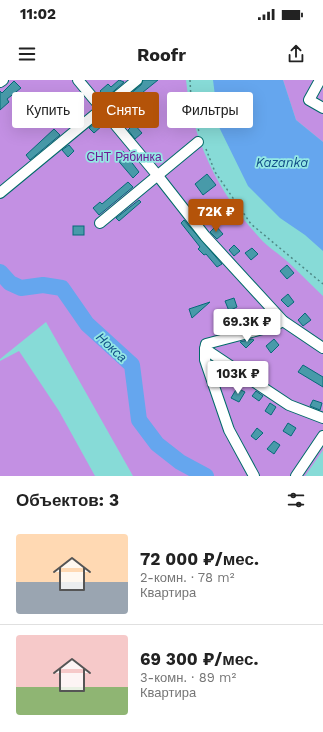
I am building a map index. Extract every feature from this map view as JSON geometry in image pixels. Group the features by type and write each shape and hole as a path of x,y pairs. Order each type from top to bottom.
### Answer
{"lane":[{"path":"78,80 92,97"},
{"path":"123,92 137,80"},
{"path":"320,80 309,100 323,108"},
{"path":"0,192 92,117"},
{"path":"118,128 205,236 283,321 323,348"},
{"path":"100,223 201,141"},
{"path":"254,476 229,430 206,360 206,344 267,328 283,321"},
{"path":"206,349 278,399 289,405 323,418"},
{"path":"296,476 323,436"}],"path":[{"path":"190,80 191,99 201,141 215,172 251,224 323,284"}],"green space":[{"name":"СНТ Рябинка","path":"0,80 186,80 188,92 167,92 167,128 196,128 209,164 219,183 244,219 261,240 288,262 323,296 323,450 305,476 133,476 46,322 0,359 0,279 14,291 0,277"},
{"path":"283,80 323,80 323,142 296,120"},
{"path":"19,351 59,411 95,476 0,476 0,361"}],"water":[{"name":"Kazanka","path":"213,80 283,80 296,120 323,142 323,251 305,235 280,218 248,186 219,128 253,128 253,92 215,92"}],"building":[{"path":"119,80 124,82 113,92 100,91 108,84 111,87"},
{"path":"143,80 158,80 143,92 133,92 141,85"},
{"path":"14,81 21,88 16,92 12,92 12,95 7,99 9,102 0,110 0,91 2,93"},
{"path":"92,126 92,128 100,128 94,133 89,128"},
{"path":"130,128 138,128 142,133 135,139 128,130"},
{"path":"54,129 60,135 30,160 26,155"},
{"path":"69,145 74,151 68,157 62,150"},
{"path":"123,151 139,172 133,178 115,157"},
{"path":"207,174 216,185 203,195 195,184"},
{"path":"128,182 133,187 99,215 93,208 100,202 102,204"},
{"path":"139,200 141,202 119,221 116,218"},
{"path":"199,203 204,209 197,214 193,208"},
{"path":"184,220 222,264 217,267 206,254 204,255 198,249 200,247 181,223"},
{"path":"73,226 84,226 84,235 73,235"},
{"path":"216,226 223,234 217,239 210,232"},
{"path":"234,245 240,251 234,256 229,250"},
{"path":"252,248 258,254 251,260 245,253"},
{"path":"287,265 294,273 287,279 280,271"},
{"path":"288,294 294,302 288,307 281,300"},
{"path":"234,298 237,307 229,311 225,301"},
{"path":"210,302 192,318 189,309"},
{"path":"305,313 311,320 303,326 298,320"},
{"path":"252,339 254,340 246,348 240,342"},
{"path":"274,339 279,345 271,353 266,346"},
{"path":"303,365 323,377 323,387 298,372"},
{"path":"237,388 245,392 239,402 231,398"},
{"path":"256,391 263,396 259,401 252,396"},
{"path":"313,400 322,403 320,410 310,406"},
{"path":"270,403 276,407 271,415 265,411"},
{"path":"288,423 296,428 291,436 283,431"},
{"path":"257,428 263,433 256,440 251,436"},
{"path":"274,441 280,445 274,454 267,449"}],"waterway":[{"name":"Нокса","path":"0,272 10,283 21,288 43,285 62,288 87,324 132,365 139,420 157,444 180,462 206,476"}]}
